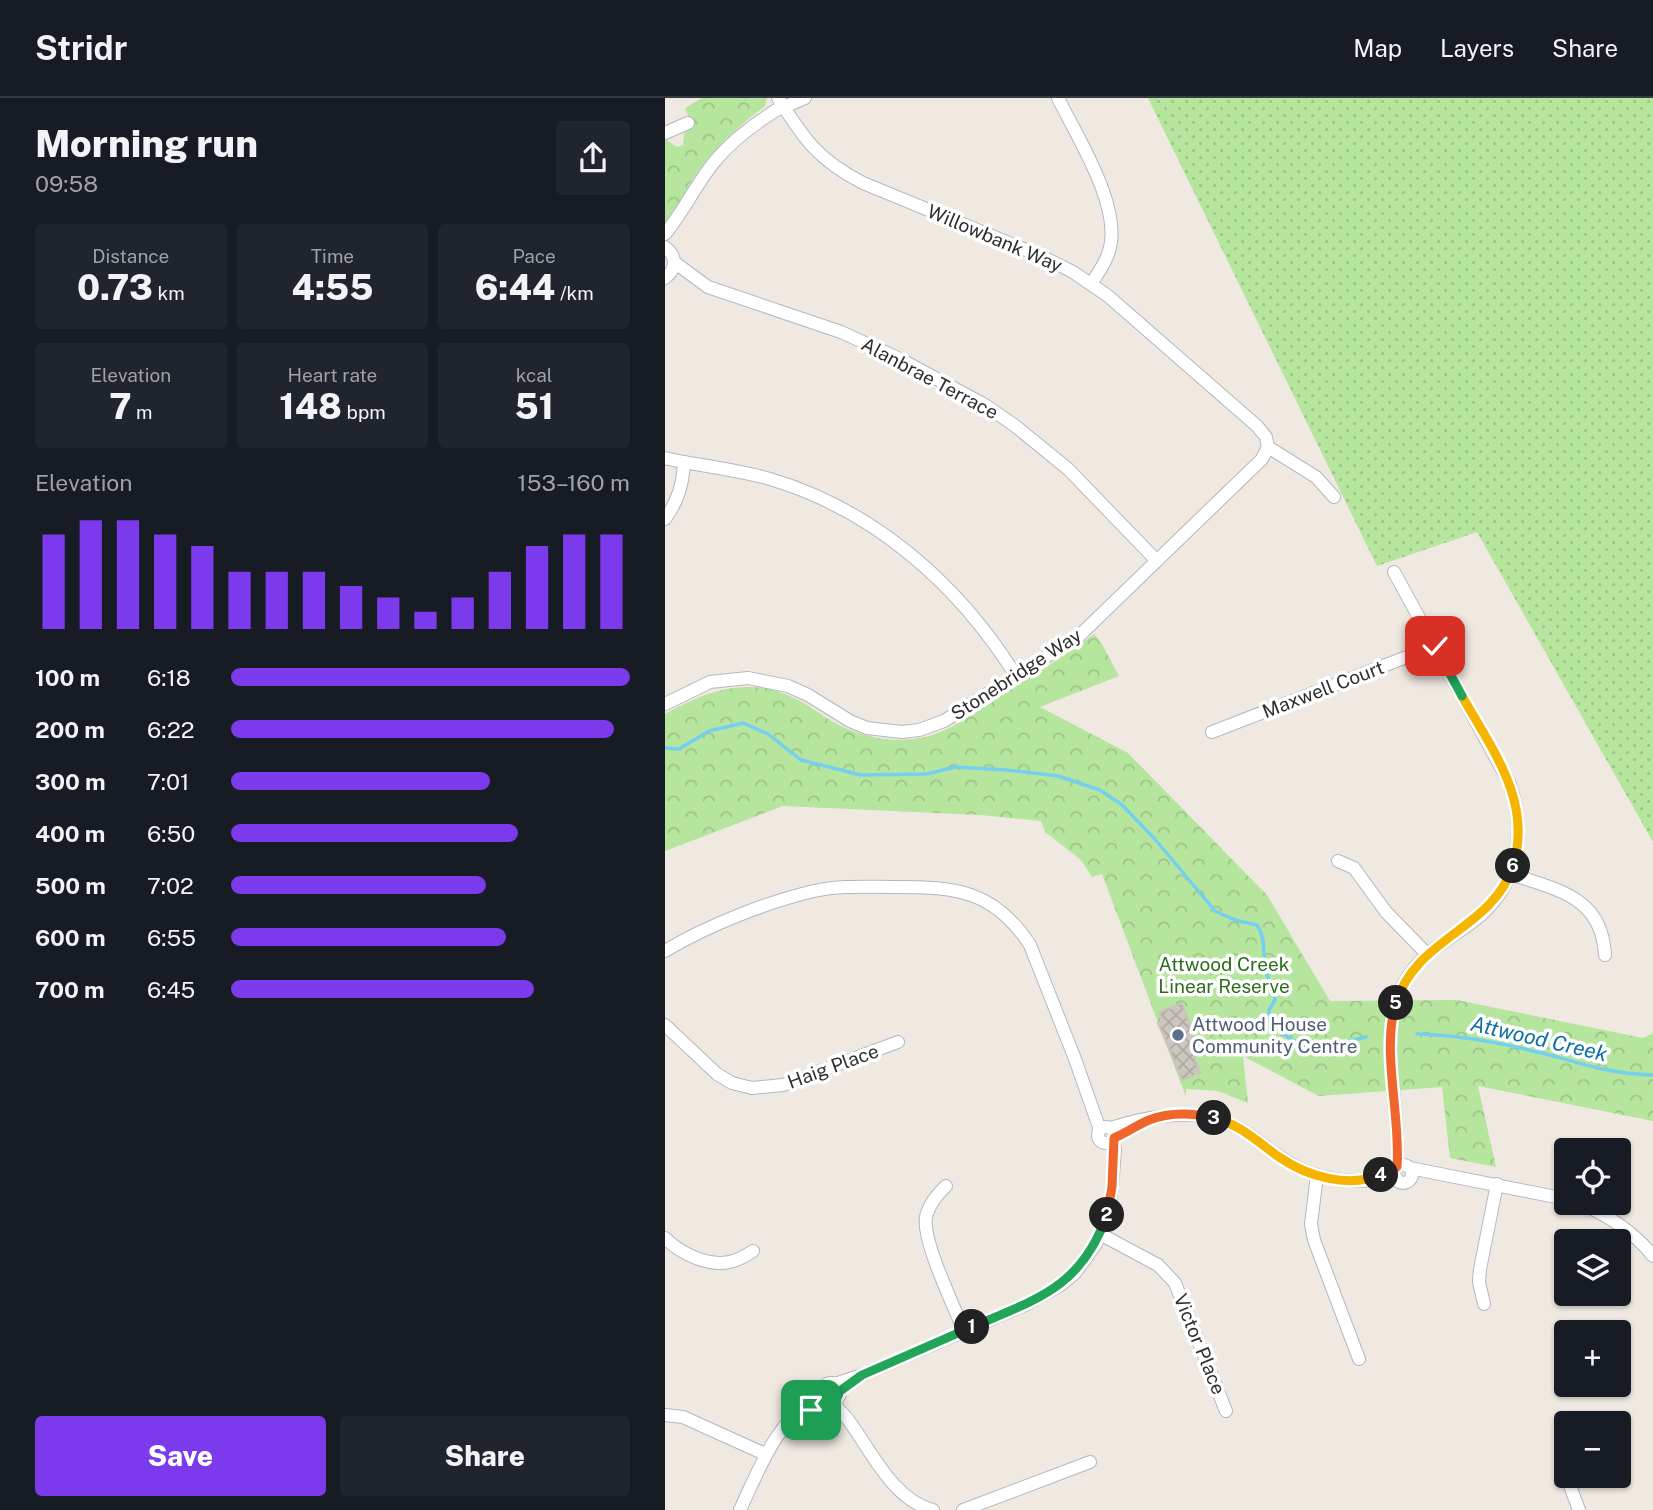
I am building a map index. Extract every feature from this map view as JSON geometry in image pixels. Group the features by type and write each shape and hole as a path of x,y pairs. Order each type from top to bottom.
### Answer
{"street":[{"path":"665,234 714,162 750,128 782,104 805,98"},
{"path":"1058,98 1109,205 1112,236 1110,249 1091,284"},
{"name":"Willowbank Way","path":"782,104 809,145 842,173 1043,257 1108,296 1249,418 1266,437 1268,447 1316,477 1334,497"},
{"path":"665,133 688,123"},
{"path":"670,253 679,217"},
{"name":"Alanbrae Terrace","path":"670,253 667,277 699,282 723,293 841,332 900,359 985,405 1068,469 1156,560"},
{"name":"Alanbrae Terrace","path":"670,253 699,282"},
{"name":"Stonebridge Way","path":"665,704 710,682 740,678 767,680 808,695 850,721 867,728 902,732 944,722 1079,636 1262,460 1268,447"},
{"path":"665,458 710,465 773,480 842,509 873,527 911,554 955,595 984,628 1016,676"},
{"path":"665,519 681,489 684,462"},
{"path":"1394,572 1504,772 1517,804 1519,825 1511,874 1492,903 1427,954 1404,983 1394,1011 1392,1056 1403,1171"},
{"name":"Maxwell Court","path":"1212,732 1435,646"},
{"path":"1338,861 1354,868 1386,912 1427,954"},
{"path":"1511,874 1587,907 1600,927 1605,955"},
{"path":"665,951 723,922 816,891 938,887 971,895 1006,915 1021,930 1030,945 1089,1097 1091,1109 1115,1150 1110,1201 1100,1234 1075,1273 1059,1286 1027,1304 862,1375 832,1394 778,1435 765,1454 740,1510"},
{"name":"Haig Place","path":"665,1025 717,1074 732,1083 752,1088 783,1085 898,1041"},
{"path":"1108,1134 1175,1114 1191,1114 1221,1119 1249,1134 1288,1163 1317,1175 1343,1181 1366,1181 1403,1171 1497,1184 1554,1196"},
{"path":"1317,1175 1311,1224 1314,1240 1359,1359"},
{"path":"1484,1304 1479,1282 1480,1269 1497,1184"},
{"path":"946,1186 933,1198 928,1210 926,1232 964,1331"},
{"path":"1602,1215 1618,1223 1652,1252"},
{"name":"Victor Place","path":"1100,1234 1158,1265 1175,1283 1226,1411"},
{"path":"665,1238 680,1250 708,1262 733,1261 753,1251"},
{"path":"832,1394 898,1488 910,1500 933,1510"},
{"path":"665,1415 683,1417 765,1454"},
{"path":"963,1510 1090,1462"},
{"path":"1571,1488 1579,1510"}],"green space":[{"path":"702,98 767,98 765,106 708,158 665,225 665,139 677,147 683,145 684,134 692,125 685,108"},
{"path":"1148,98 1653,98 1653,842 1477,532 1377,566"},
{"name":"Attwood Creek Linear Reserve","path":"1094,634 1119,676 1040,707 1128,753 1267,895 1330,1001 1457,1000 1643,1038 1653,1033 1653,1121 1478,1086 1496,1167 1450,1158 1442,1087 1319,1096 1243,1056 1248,1103 1218,1091 1186,1089 1186,1097 1102,874 1092,877 1081,860 1045,832 1041,821 980,815 783,806 665,851 665,714 712,693 745,687 762,688 796,699 847,729 877,738 920,738 941,732 962,721"}],"building":[{"name":"Attwood House Community Centre","path":"1182,1003 1201,1054 1194,1057 1200,1073 1182,1080 1158,1023 1163,1021 1159,1012"}],"waterway":[{"name":"Attwood Creek","path":"665,748 679,749 709,731 743,723 768,734 801,760 861,775 927,774 955,767 1007,770 1058,776 1100,790 1121,804 1154,838 1215,911 1235,920 1257,925 1262,936 1266,972 1275,1000 1269,1010 1269,1020 1274,1028 1307,1049 1318,1052 1366,1037"},
{"name":"Attwood Creek","path":"1417,1034 1488,1041 1604,1069 1653,1075"}],"place":[{"name":"Attwood House Community Centre","path":"1178,1035"}],"route":[{"path":"811,1410 828,1400 836,1400 840,1391 862,1375 1027,1304 1059,1286 1075,1273 1096,1244 1108,1214 1115,1150 1113,1140 1147,1121 1175,1114 1221,1119 1249,1134 1295,1166 1328,1178 1366,1181 1395,1170 1399,1144 1391,1033 1398,997 1404,983 1427,954 1492,903 1511,874 1519,825 1517,804 1509,782 1435,646"}]}
